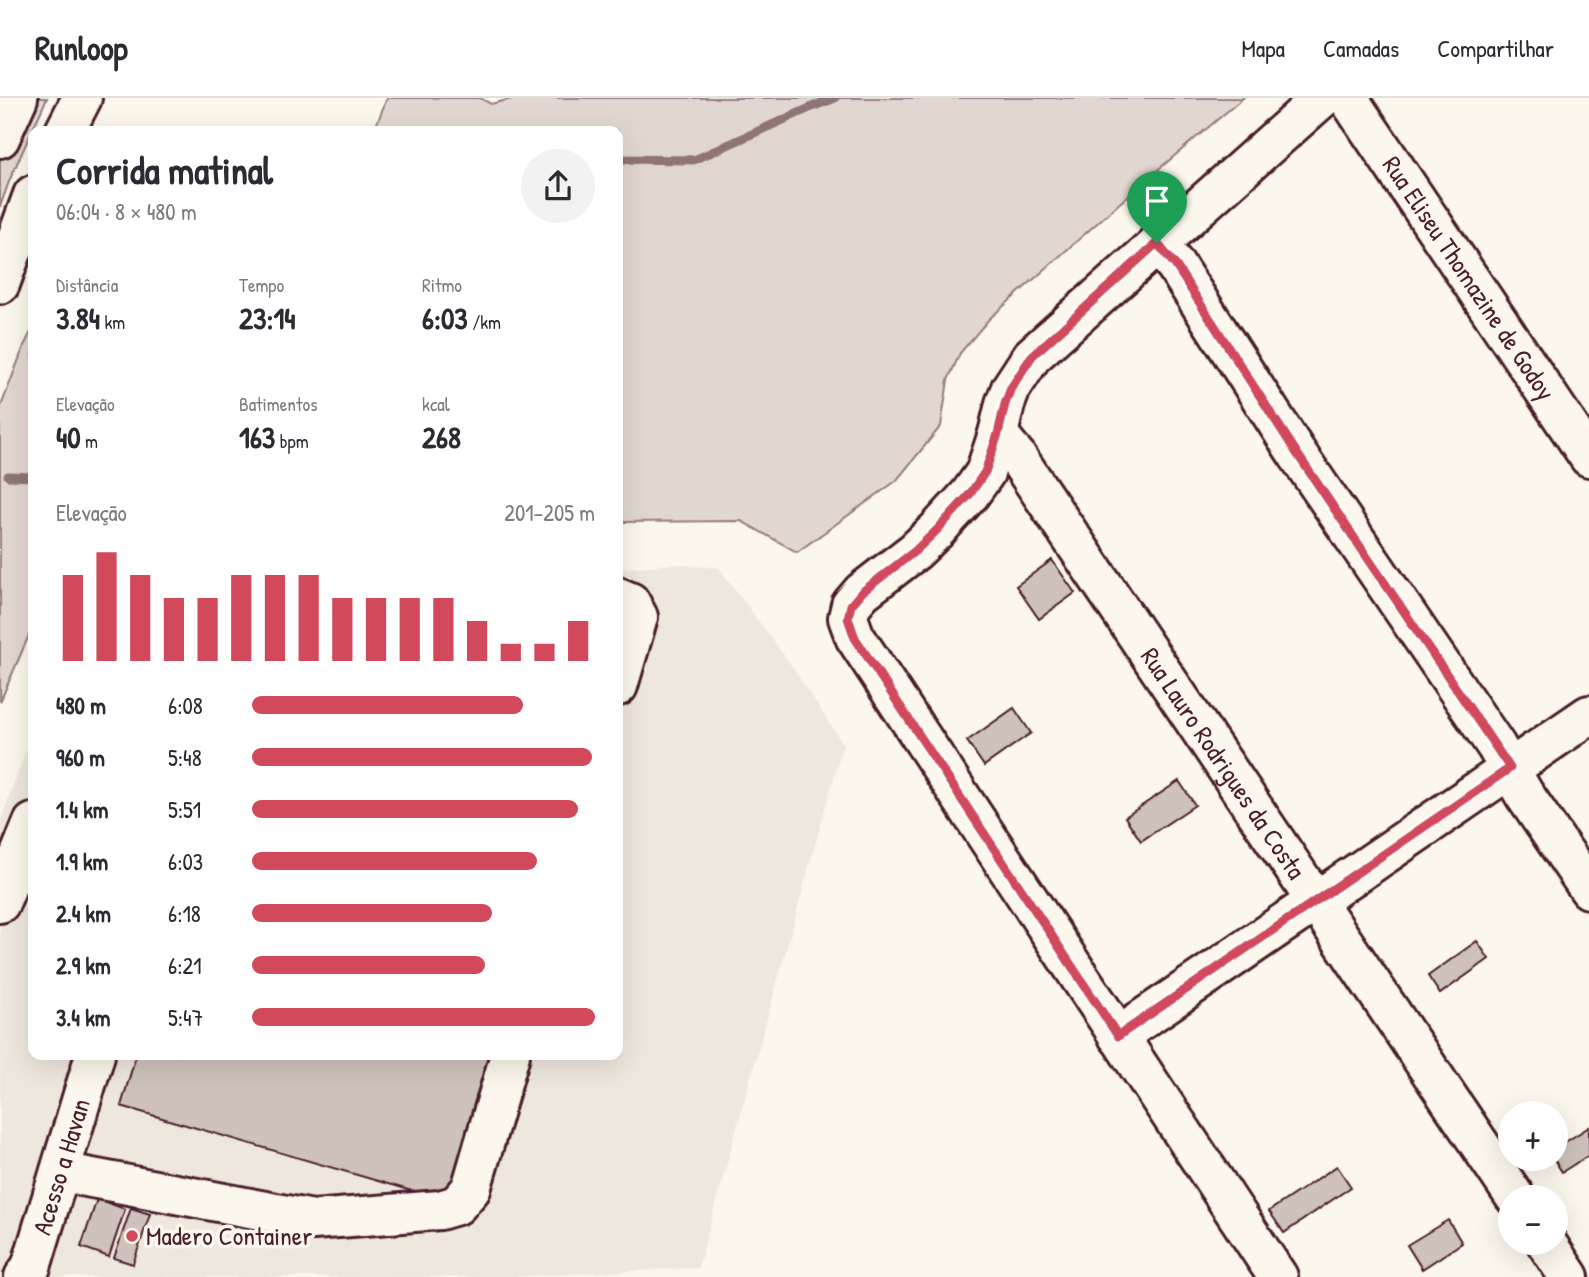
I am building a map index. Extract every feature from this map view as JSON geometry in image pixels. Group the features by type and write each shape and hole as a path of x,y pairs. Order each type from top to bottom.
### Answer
{"main road":[{"path":"0,138 18,98"},
{"path":"58,126 68,98"},
{"path":"68,126 82,98"},
{"path":"1278,1277 855,638 848,618 851,605 862,592 915,551 970,494 985,472 1011,388 1032,356 1322,98"},
{"name":"Rua Eliseu Thomazine de Godoy","path":"1348,98 1589,457"},
{"path":"0,284 28,208"},
{"path":"1157,243 1176,266 1296,452 1589,889"},
{"name":"Rua Lauro Rodrigues da Costa","path":"998,434 1017,457 1507,1185"},
{"path":"623,599 630,602 638,617 623,669"},
{"path":"1118,1036 1589,715"},
{"path":"0,902 28,835"},
{"name":"Acesso a Havan","path":"24,1277 31,1267 94,1060"},
{"path":"60,1172 313,1220 440,1210 457,1205 471,1189 509,1060"},
{"path":"1555,1255 1569,1277"}],"shaded area":[{"path":"31,98 47,98 34,126 28,126 28,140 0,207 0,161"},
{"path":"387,98 480,98 491,104 516,98 1243,98 989,319 960,353 948,380 941,426 896,481 797,552 741,521 623,522 623,126 376,126"},
{"path":"28,338 28,638 0,702 0,409"},
{"path":"672,564 719,568 789,662 843,744 698,1268 506,1277 0,1277 0,822 28,745 28,1060 623,1060 623,569"}],"building":[{"path":"1052,560 1075,593 1039,619 1016,586"},
{"path":"1014,708 1031,733 984,766 967,741"},
{"path":"1179,781 1195,805 1141,841 1125,817"},
{"path":"1477,941 1489,959 1440,994 1428,976"},
{"path":"135,1060 496,1060 453,1203 121,1106"},
{"path":"1589,1127 1589,1155 1568,1168 1568,1140"},
{"path":"1337,1166 1351,1187 1284,1233 1269,1211"},
{"path":"97,1199 125,1209 109,1257 81,1247"},
{"name":"Madero Container","path":"131,1208 150,1214 133,1264 114,1258"},
{"path":"1448,1220 1462,1243 1422,1269 1407,1245"}],"waterway":[{"path":"623,159 694,160 835,98"},
{"path":"8,476 28,477"}],"place":[{"name":"Madero Container","path":"132,1236"}],"route":[{"path":"1157,243 1176,266 1296,452 1510,768 1118,1036 855,638 848,618 851,605 862,592 915,551 970,494 985,472 1011,388 1032,356 1157,243"}]}
